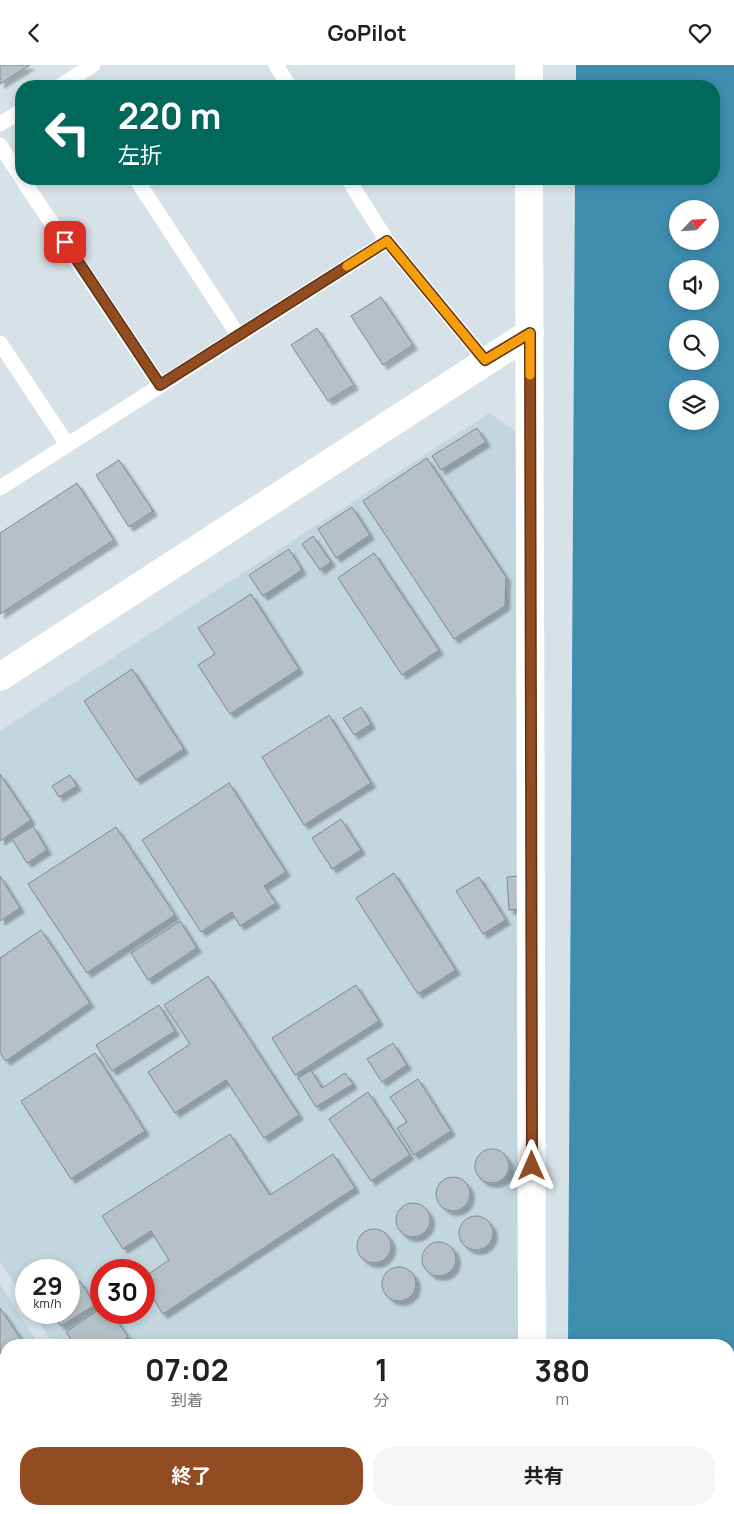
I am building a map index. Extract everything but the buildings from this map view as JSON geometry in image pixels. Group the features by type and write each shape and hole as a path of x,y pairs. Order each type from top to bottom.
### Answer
{"street":[{"path":"529,65 529,80"},
{"path":"529,185 532,1339"},
{"path":"0,677 485,360 530,333"}],"lane":[{"path":"73,80 93,65"},
{"path":"276,65 285,80"},
{"path":"0,125 15,115"},
{"path":"0,145 15,168"},
{"path":"27,185 160,385"},
{"path":"140,185 238,335"},
{"path":"352,185 387,241 485,360"},
{"path":"0,488 387,241"},
{"path":"0,343 68,444"}],"shaded area":[{"path":"489,413 523,436 525,1339 50,1339 40,1324 80,1324 80,1259 15,1259 15,1285 0,1262 0,731"},
{"path":"0,1284 15,1307 15,1324 26,1324 35,1339 0,1339"}],"water":[{"path":"576,65 734,65 734,1339 568,1339 575,185 720,185 720,80 576,80"}],"slow traffic":[{"path":"347,266 387,241 485,360 530,333 530,375"}],"route":[{"path":"65,242 160,385 387,241 485,360 530,333 532,1166"}]}
